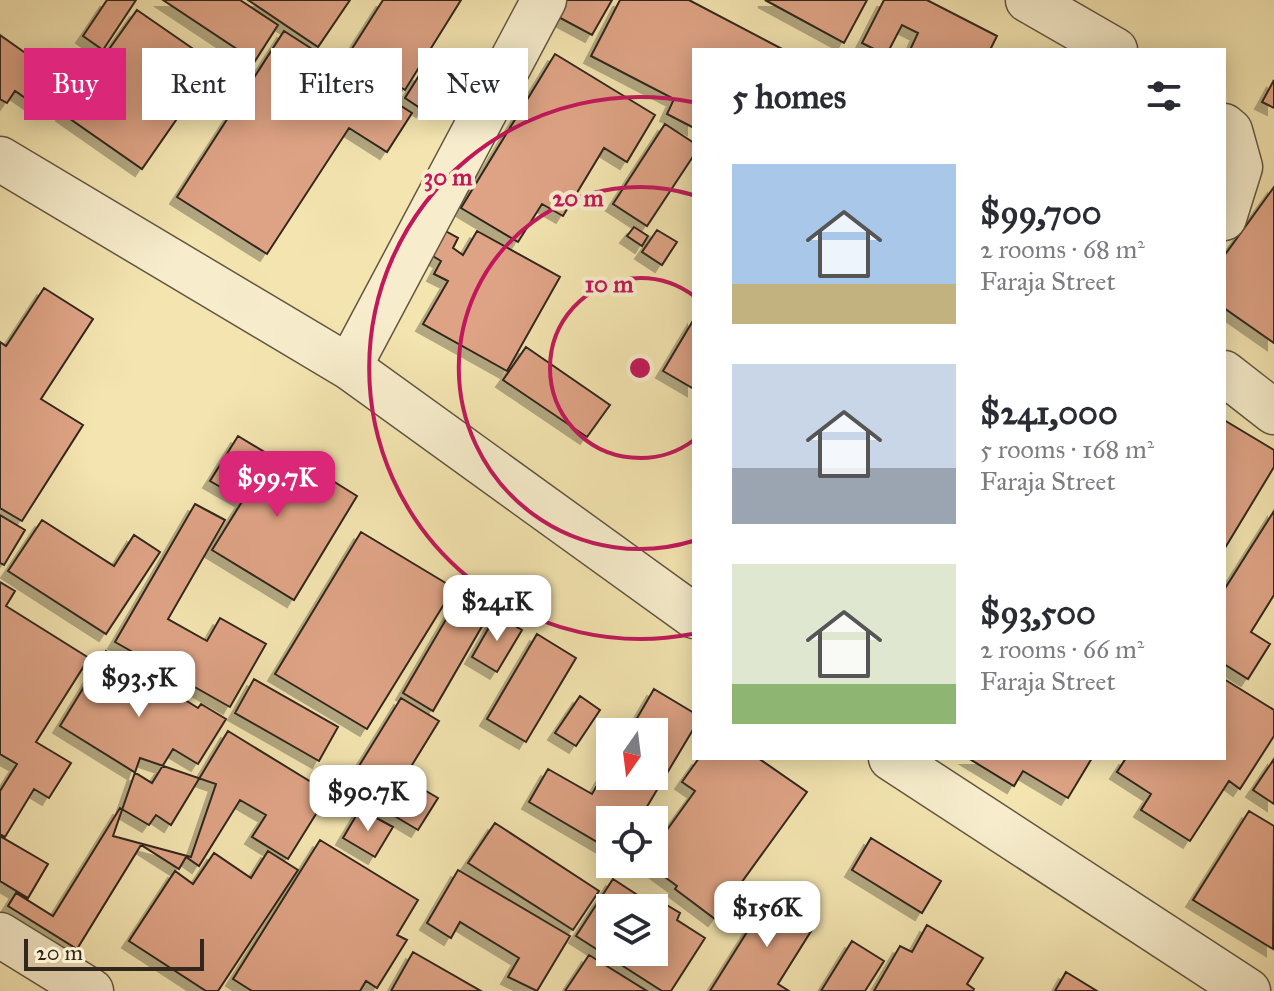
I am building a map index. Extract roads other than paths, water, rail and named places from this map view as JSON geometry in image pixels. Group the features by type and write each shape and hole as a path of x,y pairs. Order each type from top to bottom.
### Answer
{"street":[{"path":"349,367 544,0"},
{"path":"1028,0 1112,48"},
{"path":"1226,128 1230,131 1240,167 1226,212"},
{"path":"0,159 349,367 692,615"},
{"path":"1226,375 1274,412"},
{"path":"896,760 1248,991"},
{"path":"0,935 91,991"}]}
